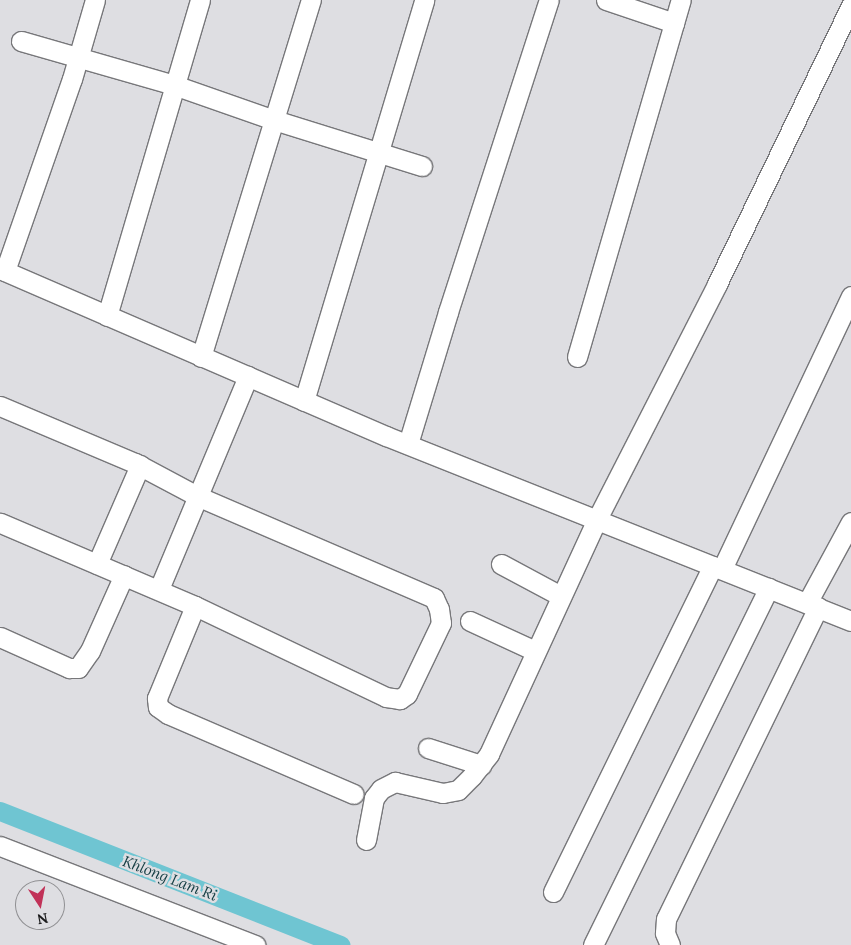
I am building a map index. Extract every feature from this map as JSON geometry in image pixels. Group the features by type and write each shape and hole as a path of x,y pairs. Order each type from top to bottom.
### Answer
{"street":[{"path":"95,0 78,58 3,270 408,444 851,621"},
{"path":"107,316 200,0"},
{"path":"201,356 311,0"},
{"path":"304,400 424,0"},
{"path":"408,444 448,312 549,0"},
{"path":"606,0 674,23"},
{"path":"577,357 681,0"},
{"path":"366,840 374,798 381,789 395,782 443,793 458,790 489,754 597,519 717,284 851,5"},
{"path":"21,41 174,85 274,120 422,166"},
{"path":"553,892 718,568 851,296"},
{"path":"158,589 248,376"},
{"path":"0,406 140,465 197,496 434,598 439,609 441,623 407,694 400,699 386,697 158,589 0,523"},
{"path":"97,564 140,465"},
{"path":"670,945 665,933 666,919 851,522"},
{"path":"501,564 561,596"},
{"path":"0,637 69,668 78,668 90,651 124,575"},
{"path":"593,945 769,588"},
{"path":"195,606 157,698 158,706 168,714 354,794"},
{"path":"470,621 535,651"},
{"path":"428,748 481,765"},
{"path":"0,846 255,945"}],"waterway":[{"name":"Khlong Lam Ri","path":"0,811 341,945"}]}
